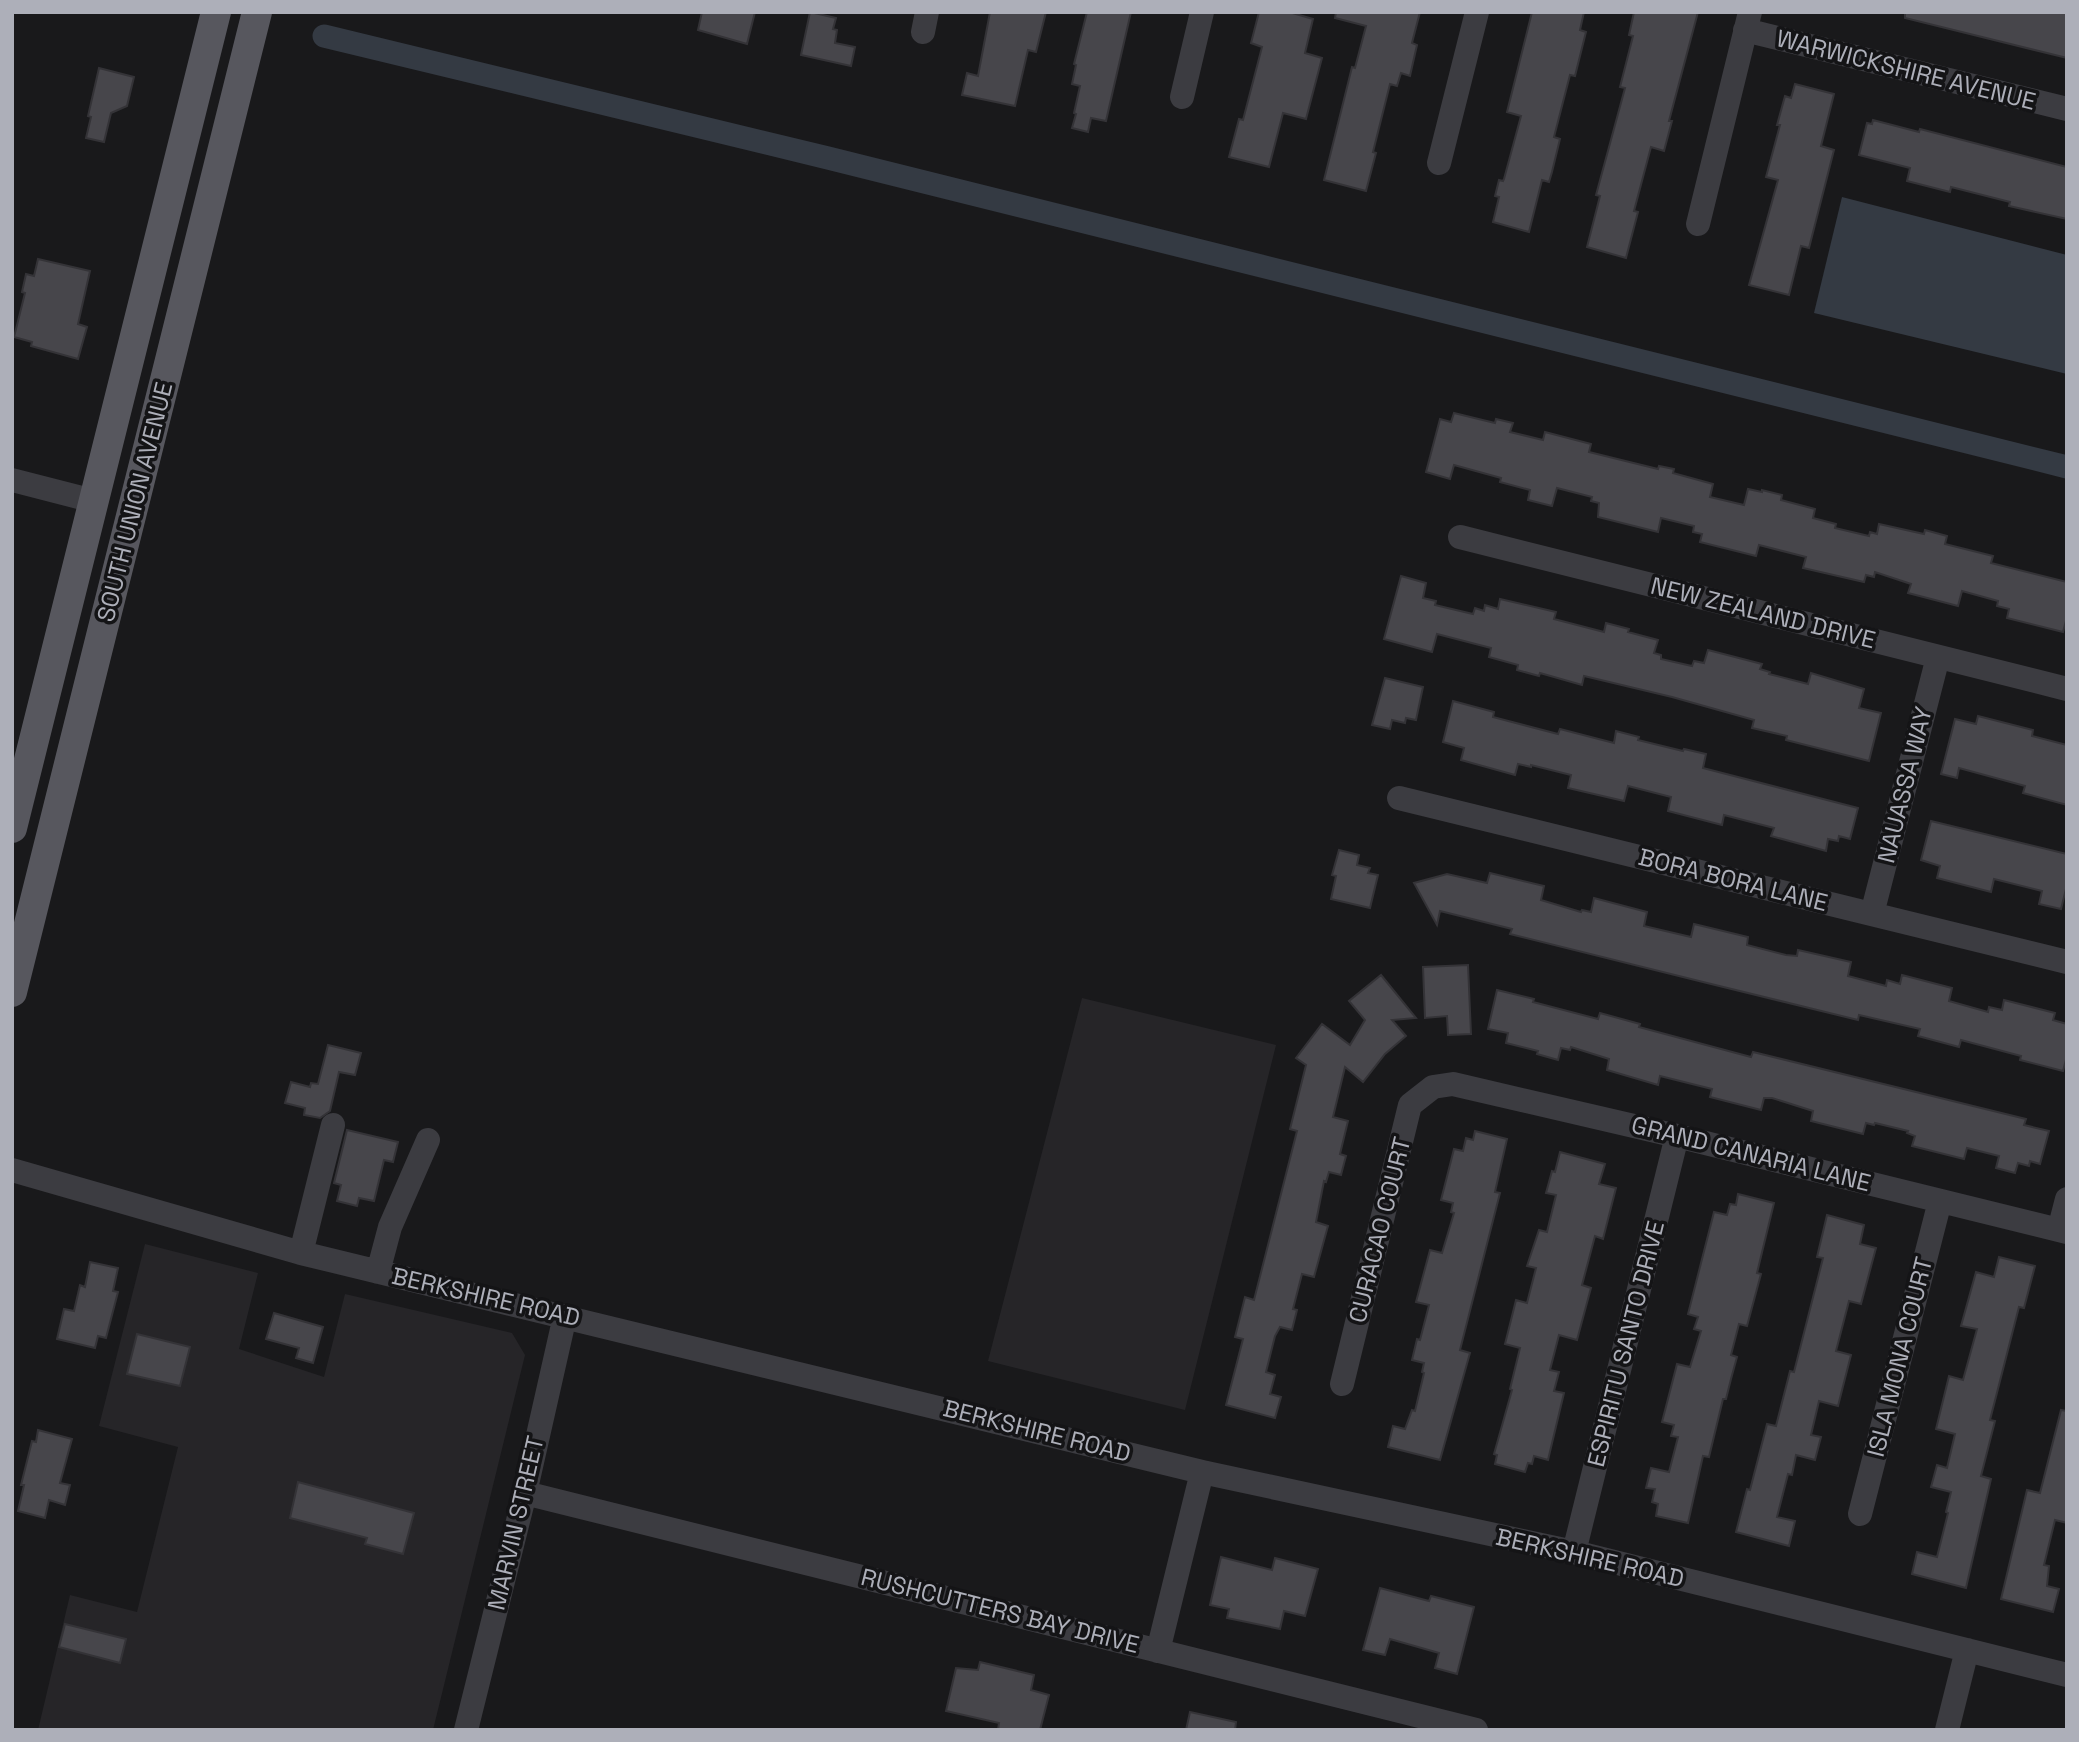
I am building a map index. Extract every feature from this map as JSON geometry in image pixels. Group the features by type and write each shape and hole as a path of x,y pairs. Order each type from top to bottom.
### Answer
{"main road":[{"name":"SOUTH UNION AVENUE","path":"12,828 216,12"},
{"name":"SOUTH UNION AVENUE","path":"12,992 257,12"}],"street":[{"path":"1182,97 1202,12"},
{"path":"1439,163 1476,12"},
{"path":"1698,224 1748,21"},
{"name":"WARWICKSHIRE AVENUE","path":"1748,21 2067,109"},
{"path":"12,480 94,501"},
{"name":"NEW ZEALAND DRIVE","path":"1460,537 2067,689"},
{"name":"NAUASSA WAY","path":"1872,914 1938,657"},
{"name":"BORA BORA LANE","path":"1399,797 2067,962"},
{"name":"GRAND CANARIA LANE","path":"1433,1087 1453,1084 2063,1231"},
{"name":"CURACAO COURT","path":"1342,1384 1410,1105 1433,1087"},
{"path":"301,1253 333,1125"},
{"name":"ESPIRITU SANTO DRIVE","path":"1574,1552 1677,1136"},
{"path":"379,1272 390,1227 428,1140"},
{"name":"BERKSHIRE ROAD","path":"12,1170 301,1253 1202,1472 1574,1552 2067,1675"},
{"path":"2063,1231 2067,1199"},
{"name":"ISLA MONA COURT","path":"1860,1514 1940,1201"},
{"name":"MARVIN STREET","path":"466,1730 525,1493 565,1316"},
{"path":"1158,1651 1202,1472"},
{"name":"RUSHCUTTERS BAY DRIVE","path":"525,1493 1158,1651 1415,1722 1476,1730"},
{"path":"1947,1730 1967,1650"}],"shaded area":[{"path":"1842,197 2067,255 2067,374 1814,313"},
{"path":"1082,998 1276,1045 1185,1410 988,1361"},
{"path":"145,1244 258,1273 239,1349 324,1377 345,1294 512,1333 525,1355 433,1730 38,1730 70,1595 137,1612 178,1447 99,1426"}],"building":[{"path":"702,12 755,12 747,44 698,30"},
{"path":"810,12 836,18 833,29 837,30 835,43 855,47 851,66 801,55"},
{"path":"990,12 1046,12 1036,52 1028,50 1015,106 962,95 967,73 978,76"},
{"path":"1087,12 1131,12 1106,121 1091,118 1088,132 1072,128 1080,86 1072,84 1074,64"},
{"path":"1259,12 1289,12 1313,19 1305,53 1322,58 1306,119 1283,113 1269,167 1229,157 1239,119 1243,120 1262,47 1251,43"},
{"path":"1336,12 1420,12 1412,43 1417,45 1410,76 1401,73 1397,86 1390,84 1366,191 1324,180 1352,67 1355,68 1366,26 1335,18"},
{"path":"1532,12 1584,12 1580,30 1586,32 1575,76 1570,75 1554,137 1560,139 1552,172 1549,182 1542,180 1529,232 1493,222 1499,197 1495,196 1499,180 1504,179 1521,116 1507,112"},
{"path":"1634,12 1698,12 1669,121 1672,121 1664,151 1651,147 1634,211 1638,212 1626,258 1587,247 1600,196 1596,195 1625,88 1620,87 1633,36 1629,35"},
{"path":"1905,12 2067,12 2067,58 1905,18"},
{"path":"99,68 134,77 127,106 111,113 104,142 86,138"},
{"path":"1795,84 1834,94 1821,146 1834,150 1809,248 1801,246 1789,295 1749,285 1778,180 1766,177 1780,125 1777,125 1785,96 1791,98"},
{"path":"1873,120 1919,132 1920,129 2067,167 2067,219 2009,206 2010,202 1951,187 1950,192 1907,181 1910,168 1859,155 1867,123 1872,124"},
{"path":"38,259 90,271 78,324 87,327 78,359 31,346 32,342 14,337 25,293 22,292 26,274 34,276"},
{"path":"1454,413 1495,423 1496,419 1513,423 1510,432 1543,440 1545,432 1591,444 1589,452 1658,469 1659,466 1674,469 1673,473 1713,484 1710,497 1744,505 1748,489 1762,490 1782,495 1781,500 1815,509 1813,518 1836,524 1835,528 1869,536 1870,532 1877,534 1879,524 1947,536 1945,544 1993,556 1991,563 2067,582 2067,617 2063,632 2007,618 2009,609 1997,606 1998,601 1962,591 1958,606 1908,593 1911,584 1875,572 1874,577 1866,575 1864,582 1803,568 1806,557 1759,545 1756,556 1700,542 1702,534 1693,532 1694,526 1661,518 1658,532 1598,517 1599,503 1591,501 1592,497 1557,488 1552,506 1528,500 1530,490 1500,482 1501,478 1454,465 1450,479 1426,472 1440,419 1451,422"},
{"path":"1401,576 1426,583 1423,598 1436,601 1435,605 1473,614 1475,608 1484,611 1485,605 1498,609 1500,599 1556,612 1554,619 1604,632 1606,623 1629,629 1628,632 1658,640 1654,653 1661,655 1661,659 1692,666 1694,661 1704,663 1708,650 1762,664 1760,669 1770,672 1769,674 1808,684 1811,673 1864,689 1859,708 1881,713 1869,761 1786,740 1787,736 1752,728 1754,720 1672,697 1584,676 1582,685 1540,673 1539,676 1517,670 1518,665 1489,657 1491,648 1437,634 1432,652 1384,639"},
{"path":"1385,678 1423,687 1416,720 1406,718 1405,723 1392,720 1390,729 1372,725"},
{"path":"1453,701 1494,712 1493,717 1558,734 1560,729 1614,743 1616,731 1639,737 1638,740 1706,754 1703,768 1858,808 1850,839 1839,836 1838,841 1828,839 1826,851 1771,836 1774,828 1724,815 1722,825 1668,811 1671,797 1628,786 1624,801 1568,788 1571,775 1518,764 1515,775 1461,760 1464,748 1443,742"},
{"path":"1978,716 2033,730 2032,736 2067,745 2067,805 2023,793 2025,786 1959,768 1957,778 1941,774 1955,719 1976,724"},
{"path":"1931,821 2067,854 2067,885 2061,909 2039,904 2042,891 1994,879 1991,892 1937,878 1940,866 1921,860"},
{"path":"1339,850 1359,855 1357,865 1370,868 1368,873 1378,875 1370,908 1331,899 1336,876 1332,875"},
{"path":"1490,873 1544,886 1541,900 1581,912 1591,912 1594,898 1647,912 1644,926 1691,937 1694,924 1748,937 1747,945 1786,955 1797,956 1798,950 1851,962 1848,976 1886,986 1887,980 1900,984 1902,975 1952,988 1949,1001 1988,1012 1989,1007 2002,1010 2004,1000 2055,1013 2053,1020 2067,1024 2067,1056 2063,1071 2020,1060 2021,1056 1961,1040 1959,1047 1918,1036 1920,1029 1859,1015 1858,1020 1707,983 1510,934 1512,929 1440,911 1437,925 1414,883 1447,874 1487,883"},
{"path":"1468,965 1471,1034 1448,1035 1447,1016 1425,1018 1423,967"},
{"path":"1381,975 1416,1018 1392,1020 1406,1036 1385,1054 1363,1082 1345,1067 1333,1117 1348,1121 1340,1154 1346,1156 1341,1175 1329,1172 1326,1182 1324,1181 1316,1222 1328,1226 1314,1277 1302,1274 1293,1309 1297,1310 1292,1330 1280,1327 1275,1336 1266,1372 1275,1375 1270,1394 1281,1397 1275,1418 1226,1405 1243,1339 1235,1337 1245,1297 1254,1300 1297,1131 1290,1129 1306,1065 1296,1058 1322,1024 1350,1045 1365,1020 1349,1001"},
{"path":"1497,990 1598,1019 1600,1013 1640,1024 1639,1027 1751,1057 1753,1052 2026,1119 2024,1125 2049,1131 2040,1164 2030,1161 2029,1166 2018,1163 2015,1173 1996,1168 1999,1156 1967,1148 1964,1159 1912,1146 1915,1136 1907,1133 1908,1131 1866,1123 1863,1134 1811,1121 1813,1111 1772,1098 1764,1098 1761,1110 1710,1097 1712,1089 1660,1076 1658,1085 1607,1070 1609,1059 1571,1047 1570,1050 1561,1048 1558,1060 1537,1054 1538,1051 1506,1043 1508,1033 1488,1029"},
{"path":"328,1045 361,1053 355,1075 339,1072 330,1111 320,1118 304,1115 305,1108 285,1103 291,1082 310,1087 311,1083 318,1084"},
{"path":"347,1130 398,1142 393,1162 384,1160 374,1201 359,1198 357,1206 337,1201 341,1185 334,1183"},
{"path":"1475,1131 1507,1139 1495,1192 1500,1193 1460,1350 1470,1353 1440,1460 1388,1447 1393,1426 1405,1429 1412,1410 1415,1411 1424,1363 1412,1360 1429,1305 1416,1302 1430,1250 1442,1253 1454,1213 1451,1212 1453,1203 1441,1200 1454,1149 1463,1151 1466,1138 1473,1140"},
{"path":"1560,1152 1605,1164 1599,1184 1616,1188 1603,1239 1595,1236 1582,1285 1591,1288 1577,1340 1559,1335 1550,1370 1559,1372 1554,1391 1564,1393 1548,1460 1534,1456 1532,1464 1528,1463 1525,1472 1495,1464 1497,1455 1494,1454 1512,1390 1510,1389 1520,1348 1505,1344 1516,1300 1527,1303 1536,1268 1527,1266 1539,1230 1547,1232 1556,1195 1546,1193"},
{"path":"1738,1194 1774,1203 1757,1273 1761,1274 1747,1326 1739,1324 1731,1355 1737,1357 1726,1399 1723,1399 1709,1457 1703,1456 1688,1523 1656,1516 1658,1504 1652,1502 1655,1489 1646,1488 1651,1468 1669,1472 1678,1437 1671,1436 1674,1425 1662,1422 1677,1364 1690,1367 1701,1331 1694,1329 1698,1317 1688,1314 1714,1212 1727,1215 1730,1204 1736,1205"},
{"path":"1827,1215 1864,1225 1860,1244 1876,1248 1861,1304 1849,1301 1836,1351 1851,1355 1838,1406 1819,1401 1811,1435 1821,1437 1815,1460 1796,1455 1792,1475 1788,1474 1777,1517 1795,1521 1789,1546 1736,1532 1767,1424 1776,1426 1790,1371 1794,1372 1823,1258 1817,1257"},
{"path":"1999,1257 2035,1266 2024,1308 2019,1307 1990,1420 1995,1421 1981,1476 1991,1479 1966,1588 1912,1574 1917,1552 1937,1557 1951,1492 1931,1487 1937,1465 1947,1468 1955,1434 1936,1429 1949,1376 1963,1380 1977,1329 1961,1326 1976,1272 1994,1277"},
{"path":"90,1262 118,1268 113,1291 118,1292 106,1338 98,1336 95,1348 57,1339 64,1309 74,1311 80,1285 85,1287"},
{"path":"274,1313 323,1327 313,1363 296,1358 299,1348 266,1339"},
{"path":"137,1334 190,1347 180,1386 127,1374"},
{"path":"2061,1410 2067,1411 2067,1523 2055,1520 2044,1565 2049,1566 2047,1586 2059,1589 2053,1612 2001,1599 2027,1490 2040,1493"},
{"path":"38,1430 72,1439 60,1483 70,1485 65,1505 49,1500 45,1518 18,1511 24,1485 21,1485 32,1441 36,1442"},
{"path":"298,1482 414,1513 403,1554 365,1544 367,1538 290,1518"},
{"path":"1221,1557 1272,1570 1275,1558 1318,1569 1305,1616 1284,1611 1280,1629 1227,1618 1229,1609 1210,1605"},
{"path":"1380,1588 1429,1601 1431,1596 1474,1607 1457,1674 1435,1668 1439,1653 1390,1639 1385,1655 1363,1650"},
{"path":"65,1624 126,1639 120,1663 59,1647"},
{"path":"980,1662 1034,1675 1031,1690 1049,1695 1040,1730 998,1730 999,1723 946,1711 956,1668 978,1670"},
{"path":"1190,1712 1236,1722 1235,1730 1186,1730"}],"waterway":[{"path":"324,36 828,158 2067,467"}]}
